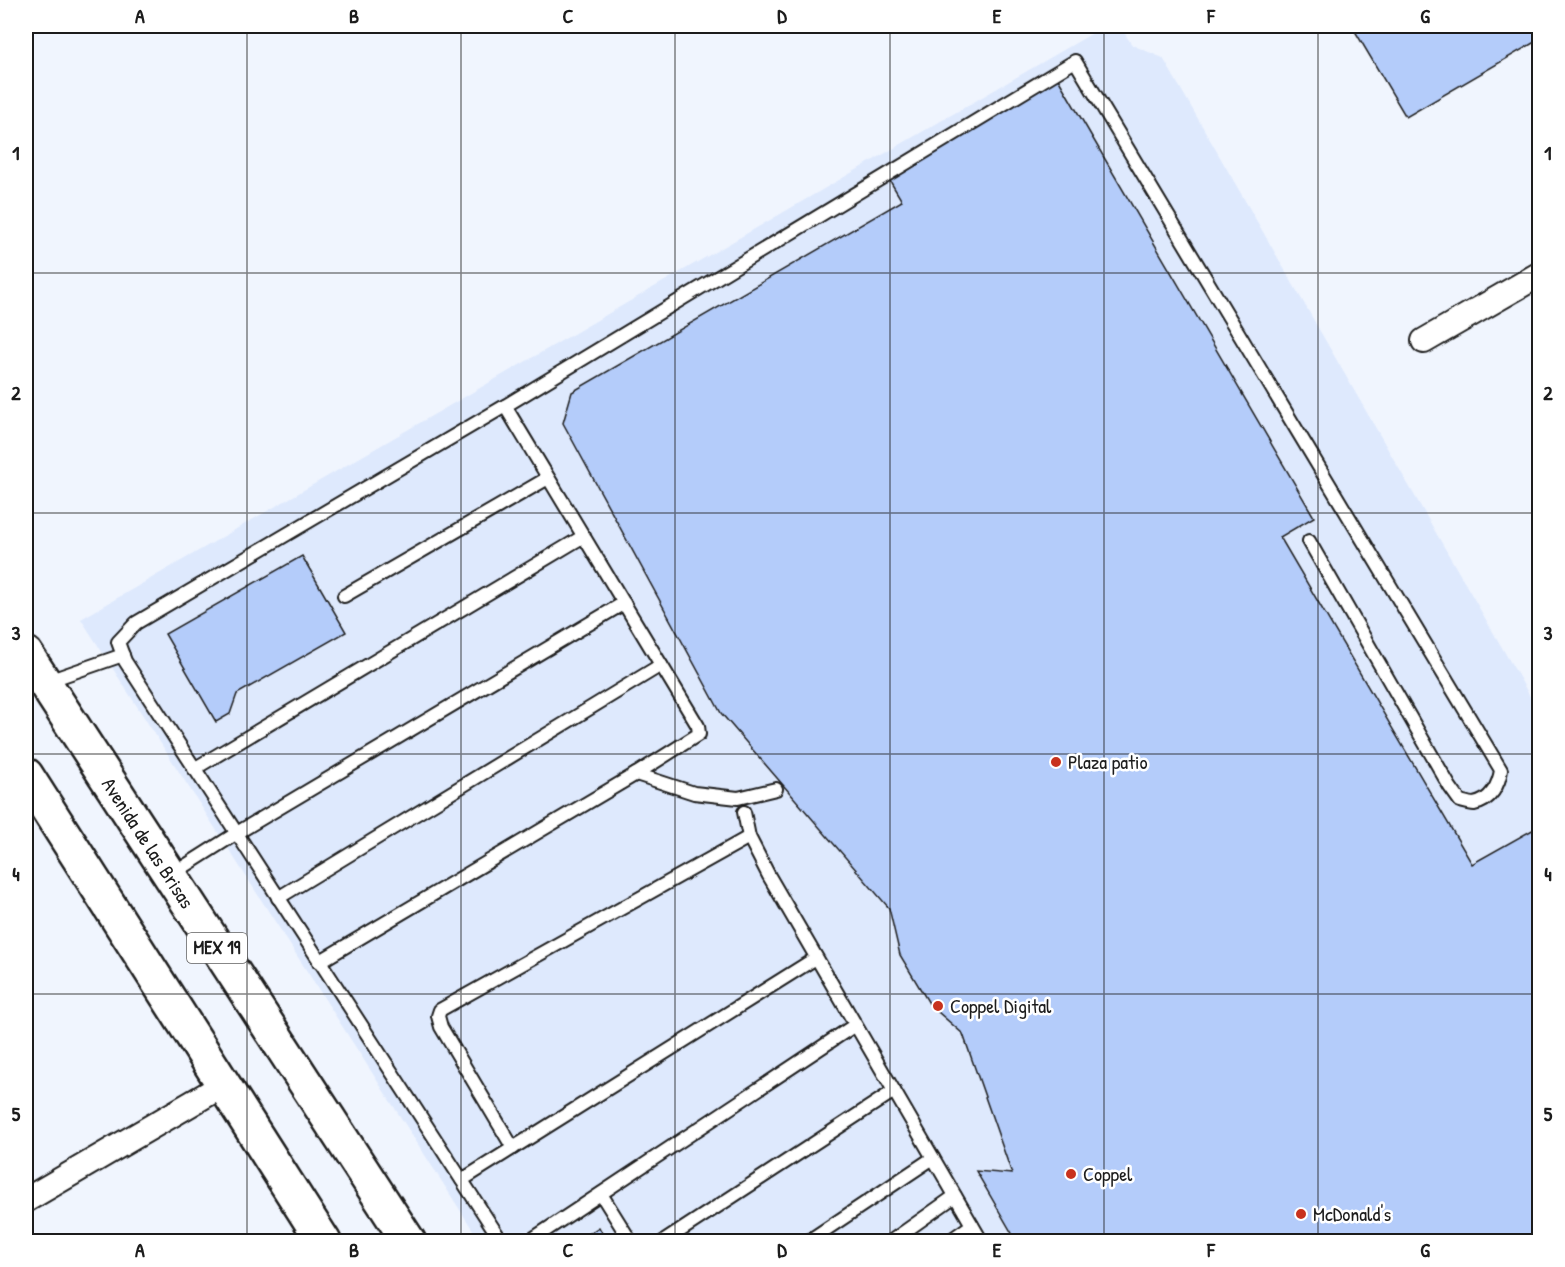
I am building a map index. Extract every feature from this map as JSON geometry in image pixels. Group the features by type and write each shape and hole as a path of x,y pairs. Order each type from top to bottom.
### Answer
{"main road":[{"name":"Avenida de las Brisas","path":"26,654 409,1242"},
{"path":"26,775 324,1242"}],"street":[{"path":"1424,341 1539,274"},
{"path":"26,1200 223,1085"}],"lane":[{"path":"502,1242 125,662 118,642 136,623 505,406 1075,62 1501,771 1499,784 1490,796 1475,804 1460,801 1450,787 1309,541"},
{"path":"319,962 636,774 699,734 698,726 505,406"},
{"path":"344,596 548,478"},
{"path":"194,769 584,536"},
{"path":"170,876 237,833 624,603"},
{"path":"44,683 123,655"},
{"path":"278,898 661,665"},
{"path":"636,774 694,793 738,798 776,789"},
{"path":"744,812 749,837 769,876 982,1242"},
{"path":"513,1148 441,1027 438,1016 440,1010 749,837"},
{"path":"462,1180 816,958"},
{"path":"528,1242 855,1025"},
{"path":"663,1242 894,1091"},
{"path":"807,1242 933,1158"},
{"path":"601,1194 631,1242"},
{"path":"890,1242 955,1196"},
{"path":"948,1242 972,1225"}],"shaded area":[{"path":"1105,26 1120,26 1132,45 1163,58 1539,712 1539,1241 480,1241 81,619"}],"building":[{"path":"1352,26 1540,26 1540,39 1406,117"},
{"path":"1057,77 1314,517 1280,537 1472,864 1536,828 1540,834 1540,1242 1017,1242 976,1171 1012,1174 963,1034 930,1005 900,955 889,908 721,713 563,423 572,392 902,201 887,176"},
{"path":"302,556 346,632 237,694 230,714 216,722 165,634"},
{"path":"599,1227 607,1242 576,1242"}],"place":[{"name":"Plaza patio","path":"1056,762"},
{"name":"Coppel Digital","path":"938,1006"},
{"name":"Coppel","path":"1071,1174"},
{"name":"McDonald's","path":"1301,1214"}]}
